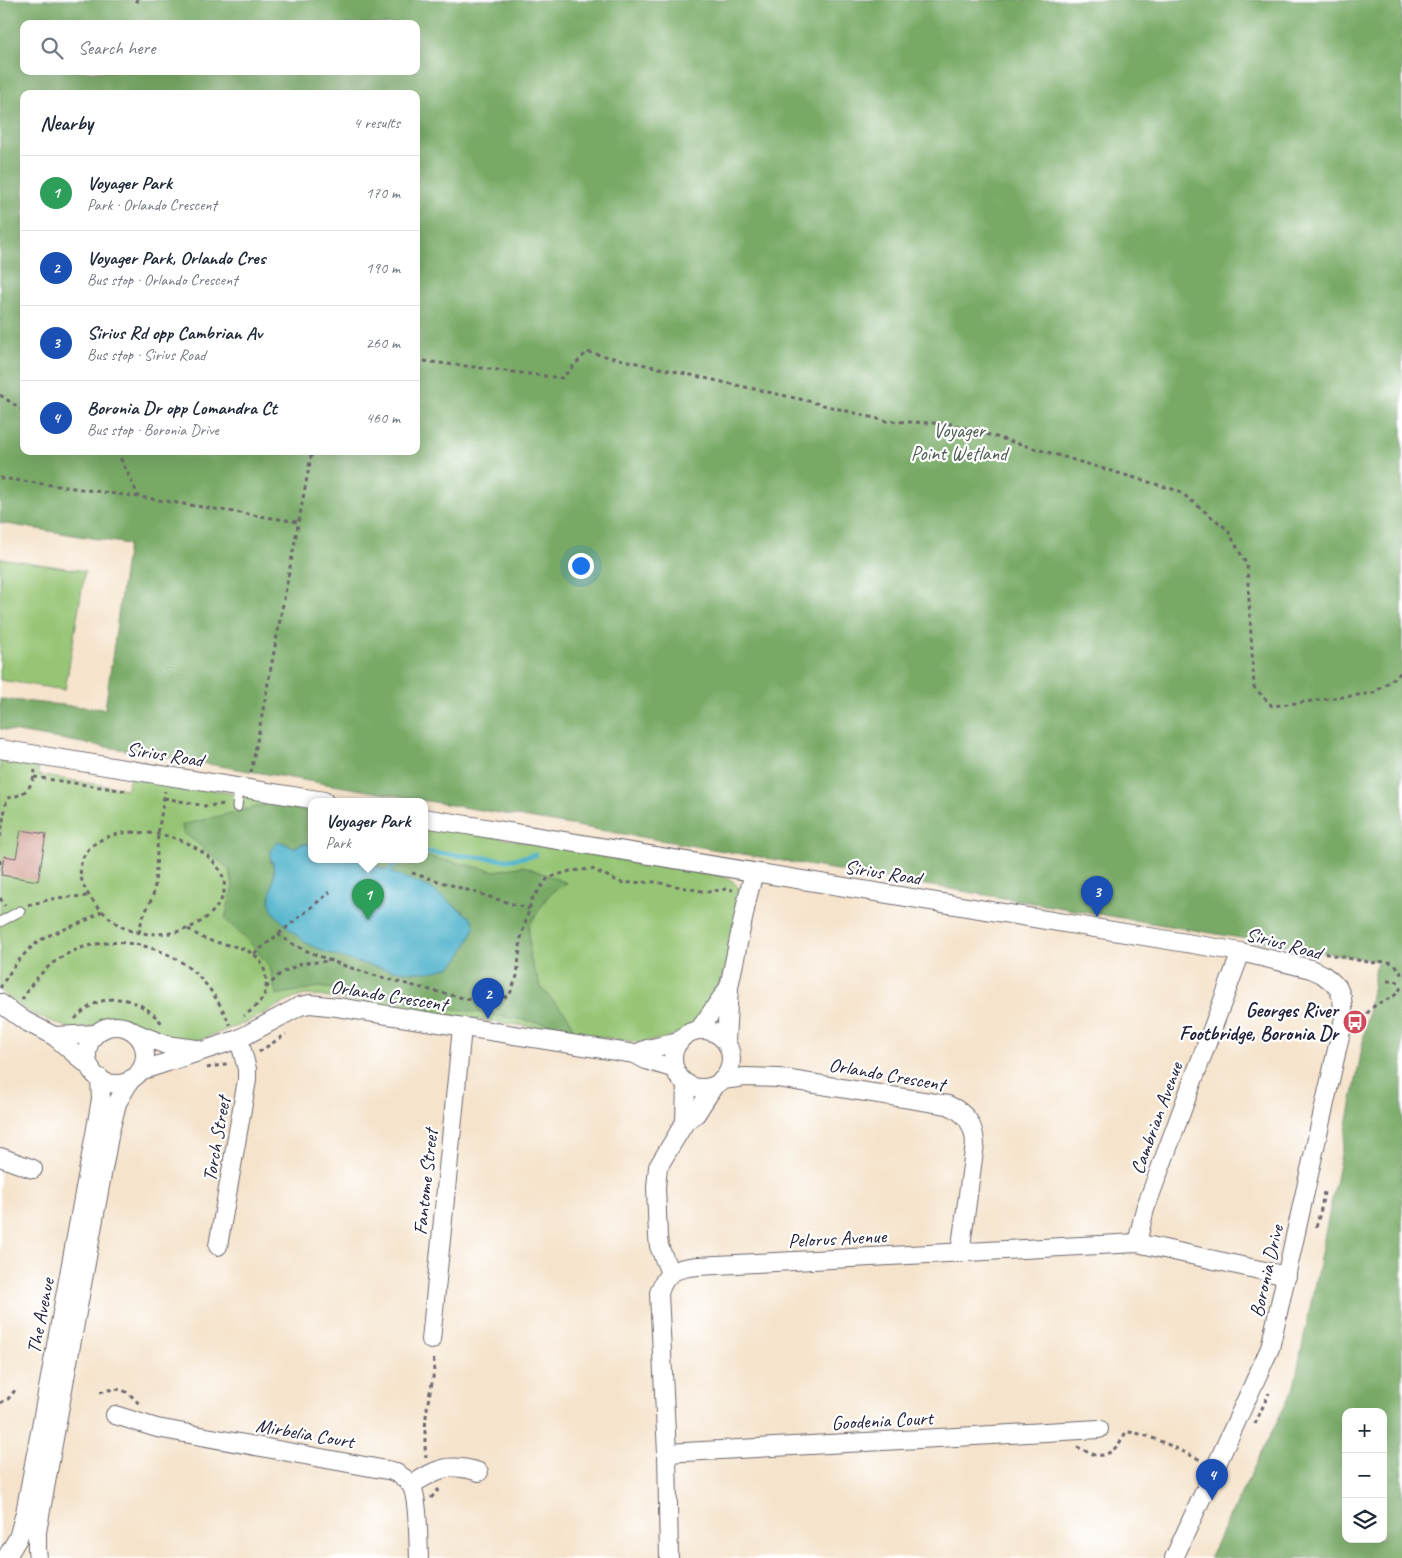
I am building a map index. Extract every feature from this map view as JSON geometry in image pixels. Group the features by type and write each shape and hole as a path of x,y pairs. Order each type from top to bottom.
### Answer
{"street":[{"name":"Sirius Road","path":"0,749 168,776 240,796 308,800"},
{"name":"Sirius Road","path":"428,819 1241,952 1310,969 1331,981"},
{"path":"670,1556 659,1293 662,1284 670,1273 659,1246 656,1178 662,1159 685,1122 696,1114 718,1083 730,1070 729,987 754,873"},
{"name":"Cambrian Avenue","path":"1137,1244 1145,1209 1241,952"},
{"name":"Boronia Drive","path":"1174,1558 1267,1356 1287,1276 1344,1018 1342,998 1331,981"},
{"path":"699,1030 729,987"},
{"name":"Orlando Crescent","path":"136,1075 239,1039 291,1010 310,1004 636,1054 646,1060 675,1069"},
{"path":"7,1008 25,1021 54,1036 95,1073 108,1082 116,1084 136,1075 144,1064 145,1052 143,1044 136,1033 128,1028 116,1026 103,1029 96,1034 88,1050 88,1059 95,1073"},
{"name":"Fantome Street","path":"431,1340 462,1028"},
{"path":"718,1083 699,1088 686,1084 678,1076 673,1056 679,1042 690,1033 699,1030 712,1031 720,1035 729,1048"},
{"name":"Orlando Crescent","path":"136,1033 166,1045 204,1050"},
{"path":"54,1036 96,1034"},
{"name":"Torch Street","path":"218,1246 246,1089 247,1074 239,1039"},
{"name":"Orlando Crescent","path":"636,1054 646,1049 679,1042"},
{"name":"Orlando Crescent","path":"729,1048 749,1065 778,1078"},
{"name":"The Avenue","path":"6,1558 18,1538 26,1513 101,1099 95,1073"},
{"name":"The Avenue","path":"38,1558 37,1532 110,1131 117,1103 136,1075"},
{"name":"Orlando Crescent","path":"718,1083 744,1077 778,1078 948,1105 965,1115 971,1123 975,1134 975,1144 960,1253"},
{"path":"685,1122 686,1084"},
{"path":"0,1157 33,1169"},
{"name":"Pelorus Avenue","path":"670,1273 677,1269 693,1267 1137,1244 1287,1276"},
{"name":"Mirbelia Court","path":"114,1415 157,1428 382,1468 400,1475 411,1485"},
{"name":"Goodenia Court","path":"667,1453 1099,1429"},
{"path":"419,1558 416,1502 411,1485 434,1471 453,1466 465,1467 479,1472"}],"lane":[{"path":"0,922 20,911"}],"path":[{"path":"135,0 141,0"},
{"path":"420,360 562,378 587,352 804,400 886,421 952,424 1178,491 1227,529 1247,565 1254,687 1272,706 1374,693 1402,672"},
{"path":"0,395 20,408"},
{"path":"119,455 139,497"},
{"path":"164,798 205,806 240,796 311,455"},
{"path":"0,478 139,497 298,522"},
{"path":"0,837 7,798 19,797 28,790 34,778 37,754"},
{"path":"139,933 142,919 153,896 158,834 168,776"},
{"path":"34,778 126,792"},
{"path":"132,832 158,834 178,839 195,848 214,861 222,875 224,892 220,902 195,927 152,935 127,930 118,925 89,896 80,879 83,857 91,846 101,838 114,833 132,832"},
{"path":"0,860 0,866"},
{"path":"278,934 292,945 367,973 491,1006 510,994 516,976 522,938 532,899 548,878 570,871 592,869 622,883 655,882 707,892 728,889 748,895"},
{"path":"412,873 529,909"},
{"path":"254,954 330,892"},
{"path":"20,911 29,904 40,900 89,896"},
{"path":"0,988 17,963 36,943 55,933 86,922 102,911"},
{"path":"7,1008 42,972 60,958 87,946 121,943 155,949 178,960 196,973 207,985 231,1026 263,998 266,988 265,969 254,954 244,948 208,940 188,929"},
{"path":"1316,952 1373,963 1382,960 1390,961 1397,966 1402,979"},
{"path":"266,988 280,974 302,963 332,961"},
{"path":"1386,981 1402,982"},
{"path":"71,1025 76,1017 92,1005 112,999 124,1000 143,1006 157,1017 166,1031"},
{"path":"202,1069 229,1064 261,1051 291,1031"},
{"path":"430,1501 440,1486 439,1478 426,1458 425,1445 427,1408 435,1373 431,1340"},
{"path":"0,1403 8,1399 16,1389"}],"green space":[{"name":"Voyager Point Wetland","path":"0,0 1402,0 1402,1558 1209,1558 1294,1387 1358,1070 1377,961 428,801 428,798 410,798 0,729 0,699 105,709 128,544 0,523"},
{"path":"0,558 85,571 65,690 0,680"},
{"path":"0,755 39,761 38,775 127,789 130,776 308,806 308,863 428,863 428,826 716,874 733,881 742,892 725,969 718,987 708,1004 697,1019 682,1031 642,1043 305,995 292,999 245,1023 202,1039 176,1041 123,1019 114,1019 92,1027 73,1030 28,1012 0,991"},
{"path":"268,804 308,811 308,844 302,844 293,848 284,843 270,859 274,869 273,879 379,967 412,972 432,971 464,911 430,888 366,863 428,863 428,857 495,871 524,866 567,883 548,896 529,926 530,958 541,988 568,1016 573,1028 319,987 276,995 270,967 253,946 225,919 233,886 229,869 183,832 182,825"}],"water":[{"path":"277,842 284,843 293,848 302,844 308,844 308,863 367,863 430,888 471,918 475,926 468,942 461,955 449,967 436,971 420,972 386,969 352,961 306,943 279,918 271,906 270,896 274,870 270,854"}],"building":[{"path":"21,830 46,834 38,881 1,875 4,856 16,858"}],"waterway":[{"path":"428,852 508,860 535,855"},
{"path":"389,871 397,863"}],"place":[{"name":"Sirius Rd opp Cambrian Av","path":"1097,917"},
{"name":"Voyager Park","path":"368,920"},
{"name":"Voyager Park, Orlando Cres","path":"488,1019"},
{"name":"Georges River Footbridge, Boronia Dr","path":"1355,1022"},
{"name":"Boronia Dr opp Lomandra Ct","path":"1212,1500"}]}
